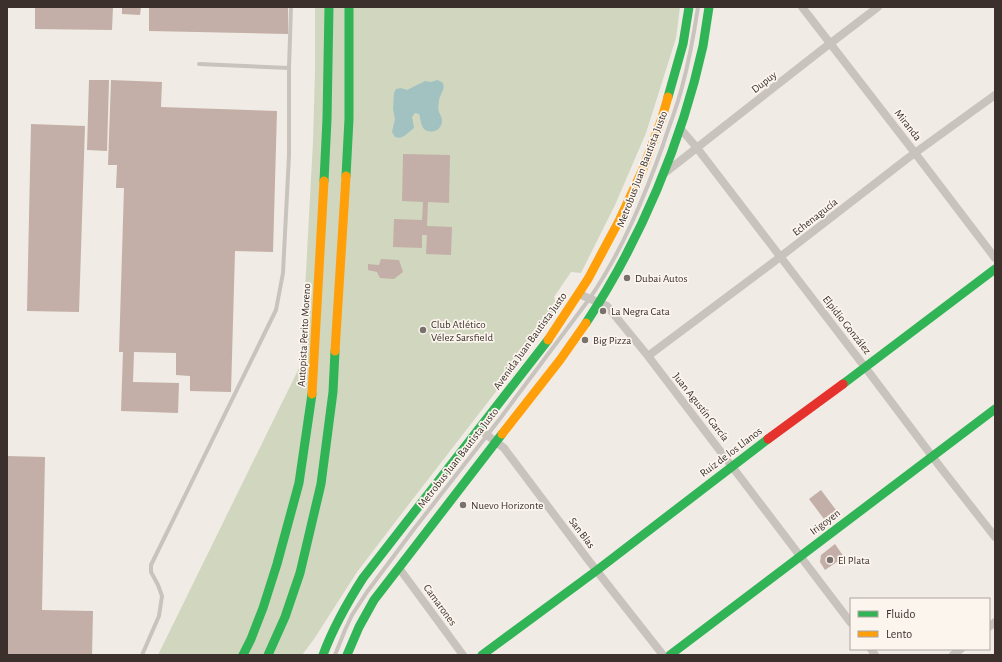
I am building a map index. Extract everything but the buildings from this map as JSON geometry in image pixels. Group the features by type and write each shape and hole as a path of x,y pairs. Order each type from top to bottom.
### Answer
{"main road":[{"name":"Autopista Perito Moreno","path":"243,655 263,608 277,564 299,483 313,390 328,119 329,7"},
{"path":"268,655 285,617 300,572 321,484 333,392 349,119 350,7"},
{"name":"Avenida Juan Bautista Justo","path":"323,655 326,645 343,610 364,578 550,337 588,279 620,219 643,169 662,118 683,44 689,7"},
{"path":"347,655 354,636 374,600 565,353 599,303 624,260 644,219 672,153 692,87 701,51 709,7"},
{"name":"Ruiz de los Llanos","path":"482,655 596,571 732,466 865,368 995,269"},
{"name":"Irigoyen","path":"670,655 995,409"},
{"path":"319,655 326,645"}],"street":[{"name":"Miranda","path":"802,7 995,258"},
{"name":"Dupuy","path":"663,174 878,7"},
{"name":"Echenagucía","path":"648,356 915,153 995,95"},
{"name":"Elpidio González","path":"680,128 697,148 995,537"},
{"name":"Juan Agustín García","path":"579,294 607,306 648,356 850,622"},
{"name":"San Blas","path":"479,430 504,448 596,571 663,655"},
{"name":"Camarones","path":"399,568 463,655"}],"lane":[{"path":"142,655 158,616 162,596 151,572 151,565 276,310 283,273 289,155 291,7"},
{"name":"Metrobus Juan Bautista Justo","path":"335,655 348,622 363,598 414,529 500,420 590,298 603,278 626,235 654,169 682,89 698,7"},
{"path":"198,64 289,68"}],"green space":[{"name":"Club Atlético Vélez Sarsfield","path":"315,7 680,7 676,38 646,133 615,205 581,273 571,272 554,297 558,308 515,367 357,572 302,655 158,655 301,364 313,142"}],"water":[{"path":"437,80 442,82 444,87 438,106 442,120 440,127 436,131 427,131 422,125 419,114 415,113 412,117 413,129 403,137 395,137 392,132 395,119 393,109 394,93 396,89 401,88 407,90 425,81 431,82"}],"traffic: fast":[{"path":"324,181 327,119 329,7"},
{"path":"346,176 349,119 349,7"},
{"path":"668,97 683,44 689,7"},
{"path":"586,323 624,259 657,190 671,154 694,82 703,46 709,7"},
{"path":"843,384 995,269"},
{"path":"323,655 331,635 363,578 548,340"},
{"path":"268,655 285,617 300,573 321,484 333,392 335,351"},
{"path":"243,655 263,608 277,564 299,483 312,394"},
{"path":"670,655 995,409"},
{"path":"347,655 359,627 374,600 502,434"},
{"path":"482,655 596,571 768,439"}],"traffic: slow":[{"path":"548,340 588,279 620,219 643,169 662,118 668,97"},
{"path":"335,351 346,176"},
{"path":"312,394 324,181"},
{"path":"502,434 560,360 586,323"}],"traffic: jam":[{"path":"768,439 843,384"}],"place":[{"name":"Dubai Autos","path":"627,278"},
{"name":"La Negra Cata","path":"603,311"},
{"name":"Club Atlético Vélez Sarsfield","path":"423,330"},
{"name":"Big Pizza","path":"585,340"},
{"name":"Nuevo Horizonte","path":"463,505"},
{"name":"El Plata","path":"830,560"}]}
